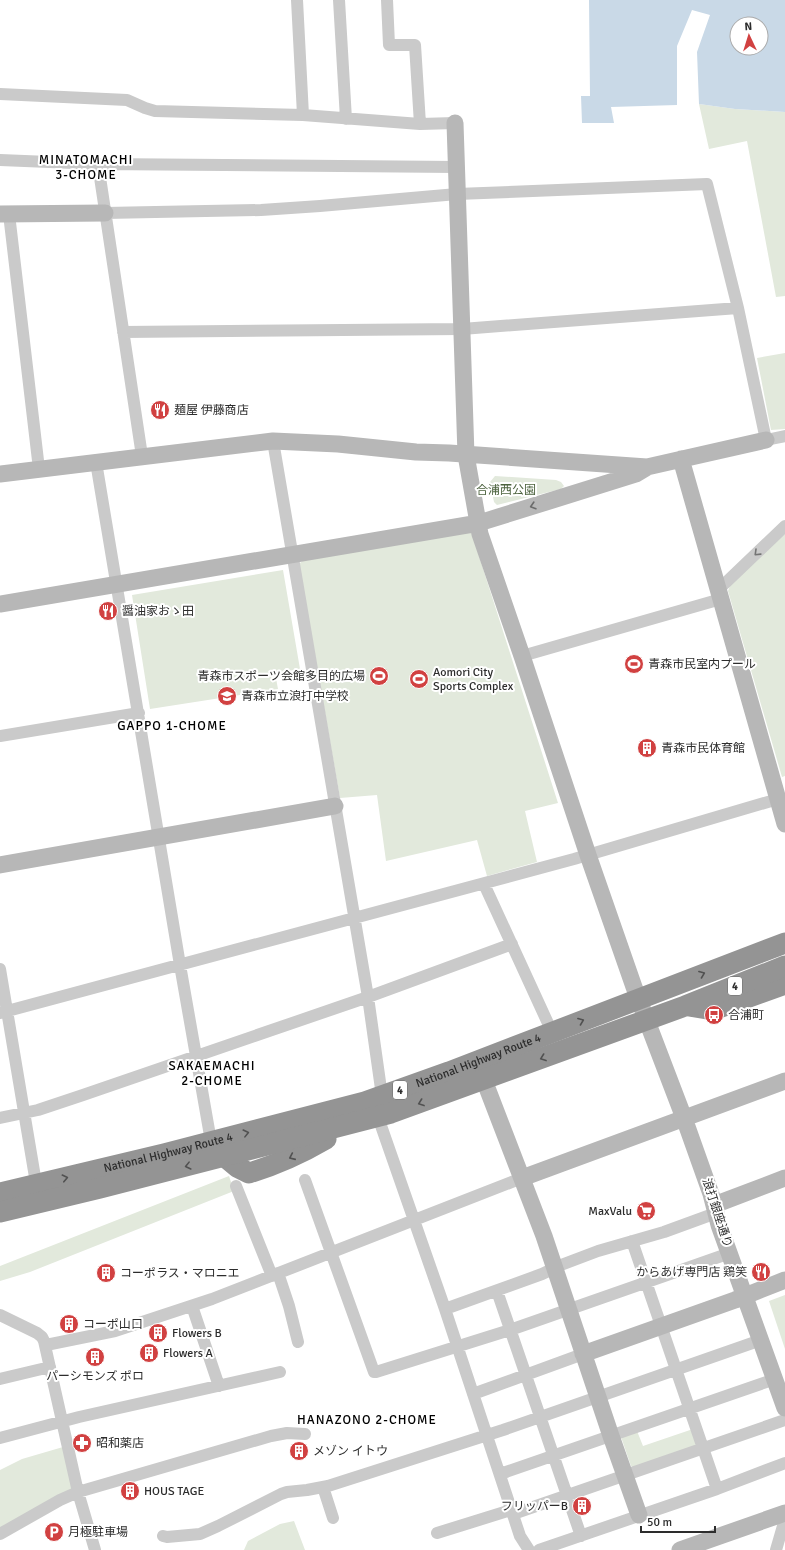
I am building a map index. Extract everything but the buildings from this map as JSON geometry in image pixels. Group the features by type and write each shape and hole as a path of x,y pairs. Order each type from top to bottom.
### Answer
{"highway":[{"name":"National Highway Route 4","path":"216,1153 449,1072 785,942"},
{"name":"National Highway Route 4","path":"0,1212 38,1193 378,1117 484,1080 685,1006 785,966"},
{"path":"685,1006 714,1010 785,984"},
{"name":"National Highway Route 4","path":"0,1192 38,1193"}],"street":[{"path":"297,0 303,115"},
{"path":"339,0 346,119"},
{"path":"387,0 389,45 415,45 420,124"},
{"path":"0,94 127,100 155,111 303,115 420,124 455,124"},
{"name":"浪打銀座通り","path":"455,124 466,455 480,534 638,999 684,1118 785,1408"},
{"path":"0,160 98,164 456,167"},
{"path":"98,164 142,456"},
{"path":"39,469 4,214 261,210 327,206 457,194 707,184 738,308 766,440"},
{"path":"123,332 462,329 738,308"},
{"path":"0,474 273,441 338,444 416,452 647,467 785,436"},
{"path":"273,441 368,997 382,1096"},
{"path":"681,459 784,819"},
{"path":"96,462 180,965 196,1056 216,1153"},
{"path":"0,604 479,523 636,474 647,467"},
{"path":"522,656 720,594 785,526"},
{"path":"0,736 139,713"},
{"path":"4,1012 484,884 778,799"},
{"path":"0,864 335,806"},
{"path":"484,884 552,1032"},
{"path":"0,1118 25,1113 196,1056 368,997 512,944"},
{"path":"0,969 4,1012 25,1113 38,1193"},
{"path":"484,1080 522,1178 639,1515"},
{"path":"46,1345 115,1331 192,1306 522,1178 785,1081"},
{"path":"378,1117 458,1347 520,1536 529,1550"},
{"path":"445,1310 598,1251 664,1232 785,1178"},
{"path":"306,1180 374,1372 510,1330 730,1253"},
{"path":"236,1186 289,1306 298,1342"},
{"path":"632,1241 691,1409 717,1489"},
{"path":"473,1394 745,1296 785,1280"},
{"path":"496,1291 581,1536"},
{"path":"192,1306 219,1386"},
{"path":"0,1315 37,1333 42,1337 46,1345 78,1492 95,1550"},
{"path":"163,1536 167,1537 200,1534 281,1494 323,1487 486,1435 761,1340"},
{"path":"0,1379 50,1367"},
{"path":"0,1438 62,1421 280,1372"},
{"path":"500,1474 775,1379"},
{"path":"437,1533 567,1495 785,1420"},
{"path":"0,1534 60,1500 78,1492 271,1436 287,1433 305,1434"},
{"path":"539,1550 717,1489 785,1463"},
{"path":"323,1487 333,1518"},
{"path":"680,1550 785,1513 776,1550"}],"green space":[{"path":"699,104 735,109 785,112 785,296 776,297 747,141 709,149"},
{"path":"785,353 785,429 771,430 757,358"},
{"name":"合浦西公園","path":"495,476 556,480 561,482 564,486 561,489 497,505 494,502 490,482"},
{"name":"Aomori City Sports Complex","path":"471,531 558,803 525,811 537,862 487,876 477,840 386,861 377,795 340,798 299,564 304,559"},
{"path":"785,534 785,776 782,777 728,591 731,583"},
{"path":"283,570 300,669 275,673 278,689 150,709 132,595"},
{"path":"229,1176 234,1191 30,1272 0,1281 0,1266"},
{"path":"785,1295 785,1349 769,1301"},
{"path":"693,1429 699,1446 635,1469 631,1466 621,1437 637,1431 643,1446"},
{"path":"63,1447 72,1489 0,1529 0,1470 22,1459"},
{"path":"294,1521 305,1550 244,1550 248,1541 280,1524"}],"water":[{"path":"589,0 785,0 785,112 735,109 699,104 697,52 710,15 692,10 677,46 677,105 611,107 614,123 582,123 581,96 590,96"}],"place":[{"name":"麺屋 伊藤商店","path":"160,410"},
{"name":"醤油家おゝ田","path":"108,611"},
{"name":"青森市民室内プール","path":"634,664"},
{"name":"青森市スポーツ会館多目的広場","path":"379,676"},
{"name":"Aomori City Sports Complex","path":"419,679"},
{"name":"青森市立浪打中学校","path":"227,696"},
{"name":"青森市民体育館","path":"647,748"},
{"name":"合浦町","path":"714,1015"},
{"name":"MaxValu","path":"646,1211"},
{"name":"からあげ専門店 鶏笑","path":"761,1272"},
{"name":"コーポラス・マロニエ","path":"106,1273"},
{"name":"コーポ山口","path":"69,1324"},
{"name":"Flowers B","path":"158,1333"},
{"name":"Flowers A","path":"149,1353"},
{"name":"パーシモンズ ポロ","path":"95,1357"},
{"name":"昭和薬店","path":"82,1443"},
{"name":"メゾン イトウ","path":"299,1451"},
{"name":"HOUS TAGE","path":"130,1491"},
{"name":"フリッパーB","path":"582,1506"},
{"name":"月極駐車場","path":"54,1532"}],"district":[{"name":"MINATOMACHI 3-CHOME","path":"86,168"},
{"name":"GAPPO 1-CHOME","path":"172,726"},
{"name":"SAKAEMACHI 2-CHOME","path":"212,1074"},
{"name":"HANAZONO 2-CHOME","path":"367,1420"}]}
